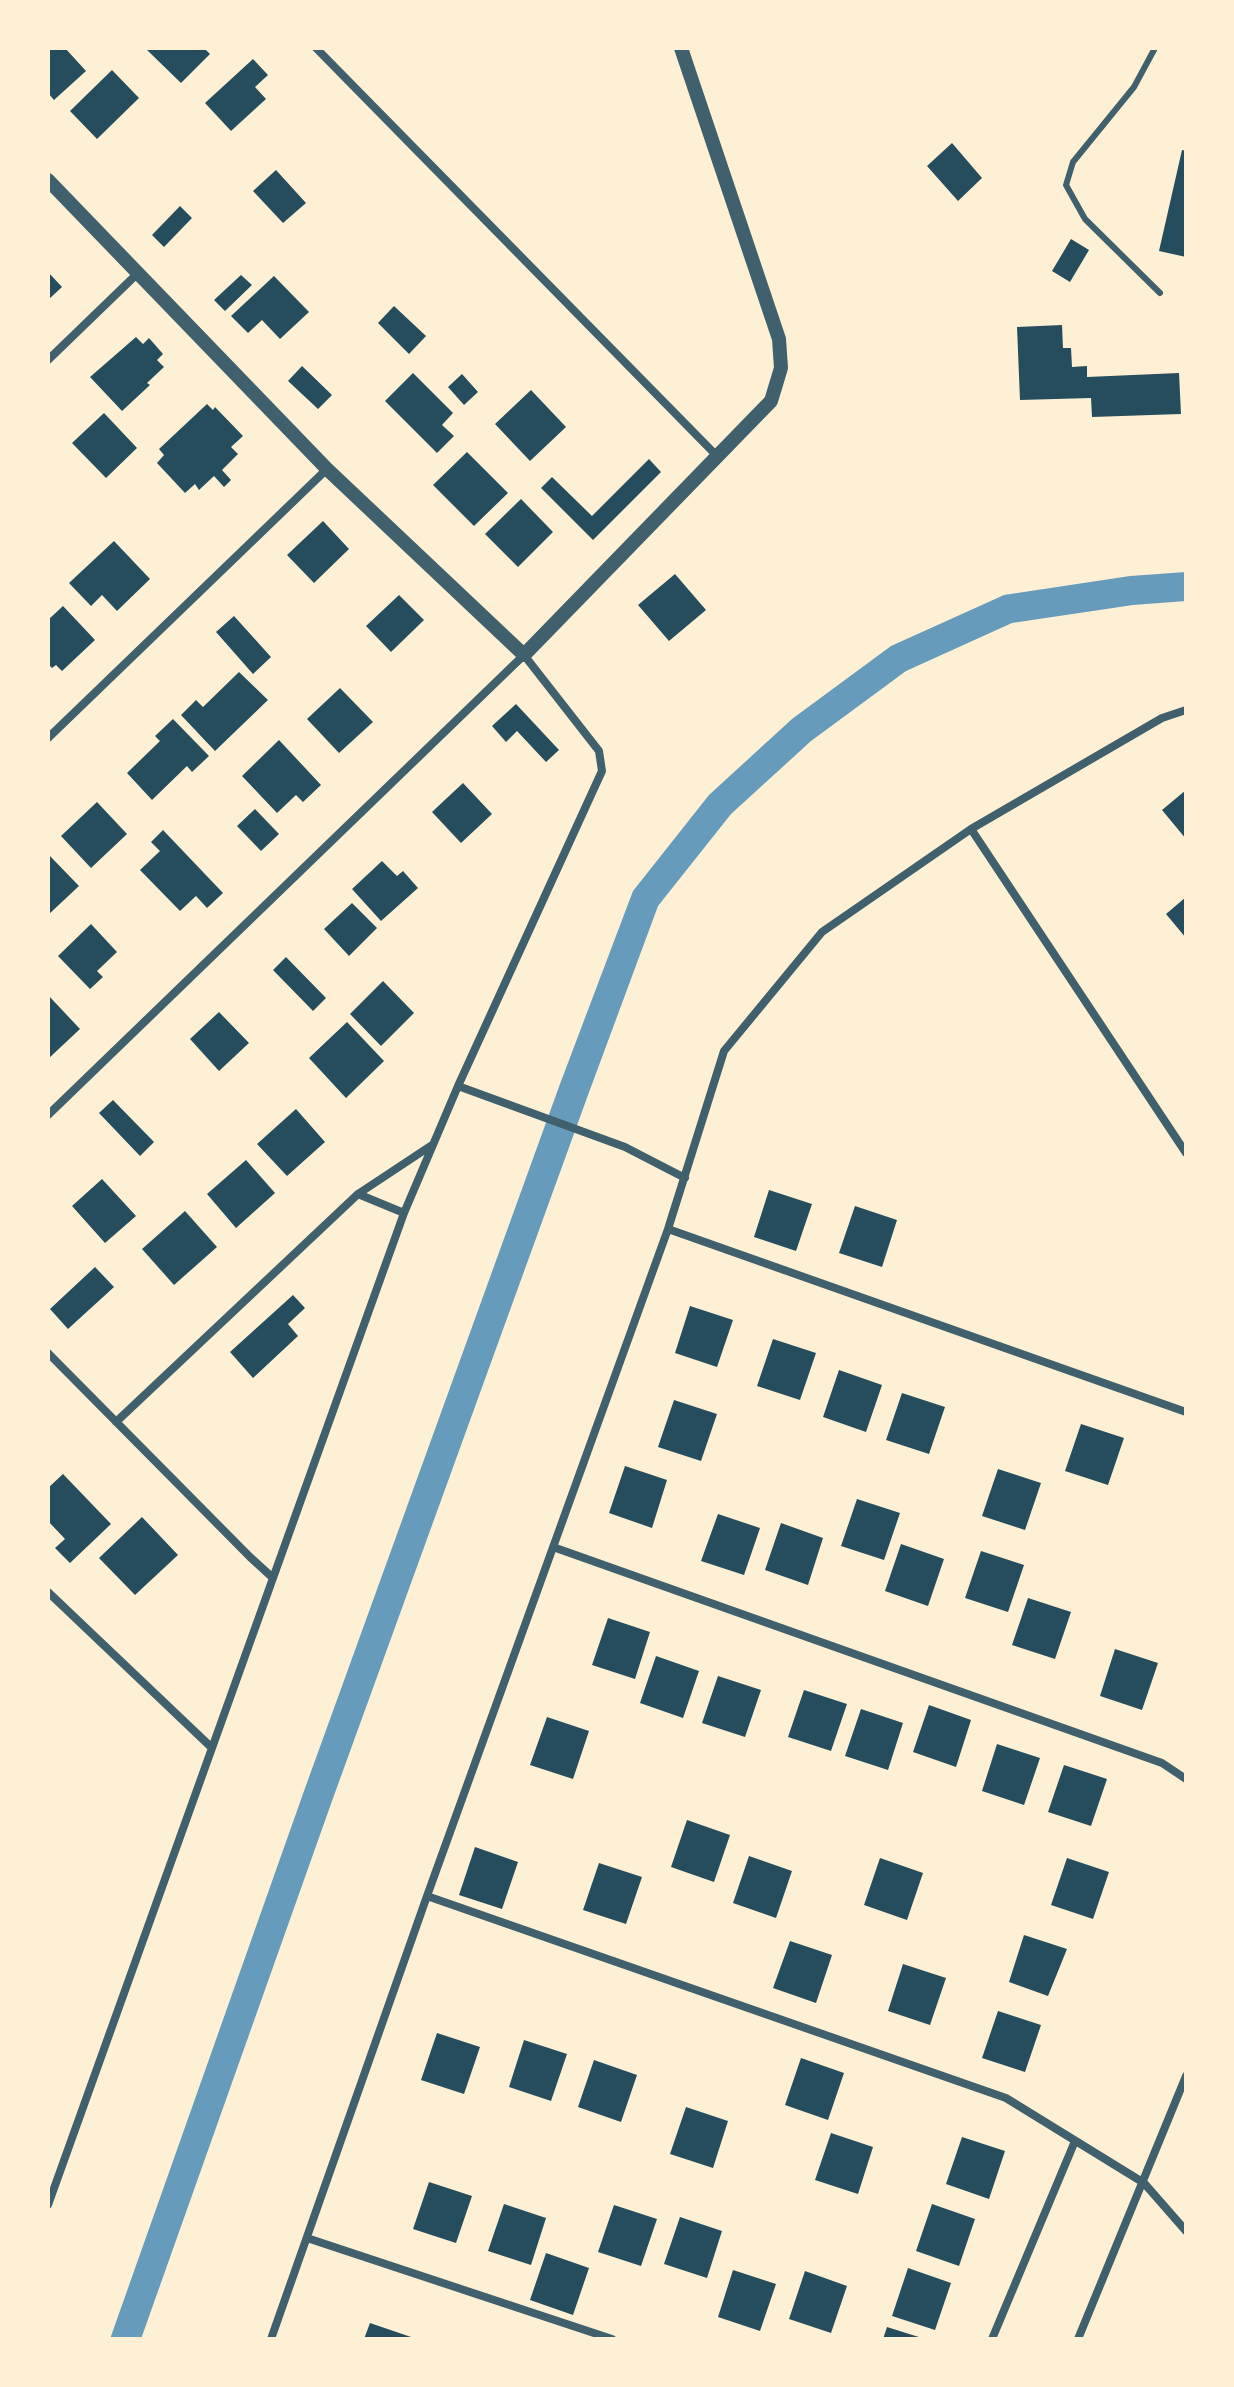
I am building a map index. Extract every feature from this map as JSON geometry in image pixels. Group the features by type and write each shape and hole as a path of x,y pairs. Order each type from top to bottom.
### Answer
{"street":[{"path":"316,48 716,455"},
{"path":"48,1115 524,655 771,401 781,368 779,339 681,48"},
{"path":"48,180 327,469 524,655 599,751 602,771 458,1086 404,1213 48,2205"},
{"path":"48,360 138,273"},
{"path":"48,738 327,469"},
{"path":"271,2339 668,1229 724,1051 822,932 971,829 1162,718 1186,710"},
{"path":"971,829 1186,1153"},
{"path":"458,1086 625,1147 685,1178"},
{"path":"116,1422 358,1194 433,1145"},
{"path":"358,1194 404,1213"},
{"path":"668,1229 1186,1412"},
{"path":"48,1353 273,1578"},
{"path":"553,1547 1162,1763 1186,1779"},
{"path":"48,1592 211,1747"},
{"path":"427,1896 1006,2098 1144,2183 1186,2231"},
{"path":"1078,2339 1186,2076"},
{"path":"992,2339 1075,2141"},
{"path":"307,2238 612,2339"}],"lane":[{"path":"1155,48 1134,87 1073,162 1066,185 1085,219 1160,293"}],"water":[{"path":"1186,572 1186,601 1133,605 1012,623 906,671 811,741 731,814 658,906 332,1801 141,2339 110,2339 304,1791 633,891 709,795 792,719 891,646 1004,595 1130,576"}],"building":[{"path":"52,48 65,48 86,71 54,100 48,93 48,52"},
{"path":"145,48 204,48 210,54 181,83"},
{"path":"253,59 268,75 255,87 266,99 231,131 205,103"},
{"path":"112,70 139,98 97,139 70,111"},
{"path":"952,143 982,178 958,201 927,166"},
{"path":"1182,150 1186,151 1186,257 1159,251"},
{"path":"276,170 306,203 283,223 253,191"},
{"path":"180,206 192,218 164,247 152,235"},
{"path":"1071,239 1089,250 1070,282 1052,271"},
{"path":"48,272 62,287 48,300"},
{"path":"241,275 252,285 225,311 214,300"},
{"path":"274,276 309,312 280,339 262,320 248,333 231,316"},
{"path":"394,306 426,336 409,354 378,323"},
{"path":"1062,325 1063,348 1071,348 1072,367 1087,366 1087,377 1179,373 1181,414 1092,417 1091,398 1020,400 1017,327"},
{"path":"136,337 143,344 149,338 163,354 157,360 164,367 122,411 90,377"},
{"path":"302,366 332,395 318,409 288,381"},
{"path":"413,373 453,413 442,425 454,436 437,453 385,401"},
{"path":"462,374 478,392 464,405 448,387"},
{"path":"531,390 566,427 530,461 495,424"},
{"path":"207,404 213,410 215,407 243,436 231,447 238,454 222,470 231,480 224,487 214,476 199,490 195,484 185,493 157,463 164,455 159,449"},
{"path":"104,413 137,448 106,478 72,443"},
{"path":"467,452 508,493 474,526 433,485"},
{"path":"649,459 661,472 593,540 541,488 552,477 592,516"},
{"path":"521,499 553,532 518,567 485,534"},
{"path":"323,521 349,549 314,583 287,555"},
{"path":"114,541 150,579 117,611 102,595 91,606 69,583"},
{"path":"675,574 706,610 669,641 638,605"},
{"path":"399,595 424,620 391,652 366,626"},
{"path":"63,606 95,640 62,671 56,665 52,668 48,664 48,620"},
{"path":"234,616 271,657 253,674 216,632"},
{"path":"239,672 268,700 215,751 181,715 196,700 203,707"},
{"path":"340,688 373,722 339,753 307,719"},
{"path":"516,704 559,750 546,762 517,731 506,742 492,726"},
{"path":"173,719 209,756 192,772 187,766 152,800 127,773 160,741 155,736"},
{"path":"279,740 321,785 303,802 296,795 277,813 242,776"},
{"path":"463,783 492,814 461,843 432,812"},
{"path":"1186,790 1186,839 1162,810"},
{"path":"97,802 127,834 91,868 61,836"},
{"path":"255,809 279,834 261,851 237,826"},
{"path":"163,830 223,893 207,908 196,896 180,911 140,870 160,851 151,842"},
{"path":"48,854 79,886 48,915"},
{"path":"382,861 397,876 403,871 418,888 381,921 352,889"},
{"path":"1186,897 1186,938 1166,914"},
{"path":"352,903 377,928 349,956 324,929"},
{"path":"91,924 117,952 97,971 103,977 90,989 58,956"},
{"path":"286,957 326,998 313,1011 273,970"},
{"path":"383,981 414,1013 381,1046 350,1014"},
{"path":"48,995 80,1029 48,1059"},
{"path":"219,1012 249,1043 219,1071 190,1039"},
{"path":"347,1022 384,1061 346,1098 309,1058"},
{"path":"113,1100 154,1142 140,1156 99,1113"},
{"path":"296,1109 325,1142 287,1176 257,1144"},
{"path":"246,1160 275,1193 236,1228 207,1194"},
{"path":"102,1179 136,1216 105,1243 72,1206"},
{"path":"769,1190 812,1204 796,1251 754,1237"},
{"path":"855,1206 897,1220 882,1267 839,1253"},
{"path":"185,1211 217,1247 174,1285 142,1249"},
{"path":"95,1267 114,1287 68,1329 50,1309"},
{"path":"293,1295 305,1308 288,1324 298,1336 253,1378 230,1352"},
{"path":"690,1306 733,1320 717,1367 675,1353"},
{"path":"773,1339 816,1353 800,1400 757,1386"},
{"path":"839,1370 882,1385 866,1432 823,1417"},
{"path":"902,1393 945,1407 929,1454 886,1440"},
{"path":"674,1400 717,1414 701,1461 658,1447"},
{"path":"1081,1424 1124,1438 1108,1485 1065,1471"},
{"path":"625,1466 667,1480 652,1528 609,1513"},
{"path":"998,1469 1041,1483 1025,1530 982,1516"},
{"path":"63,1474 111,1524 70,1563 55,1548 65,1539 48,1521 48,1488"},
{"path":"857,1499 900,1513 884,1560 841,1546"},
{"path":"718,1514 760,1528 744,1575 701,1561"},
{"path":"142,1517 178,1555 135,1595 99,1558"},
{"path":"781,1523 823,1538 808,1585 765,1570"},
{"path":"901,1544 944,1559 928,1606 885,1591"},
{"path":"981,1551 1024,1565 1008,1612 965,1598"},
{"path":"1028,1598 1071,1612 1055,1659 1012,1645"},
{"path":"608,1618 650,1632 635,1679 592,1665"},
{"path":"1115,1649 1158,1663 1142,1710 1100,1696"},
{"path":"656,1656 699,1671 683,1718 640,1703"},
{"path":"718,1676 761,1690 745,1737 702,1723"},
{"path":"804,1690 847,1704 831,1751 788,1737"},
{"path":"929,1705 971,1720 956,1767 913,1752"},
{"path":"861,1709 903,1723 888,1770 845,1756"},
{"path":"547,1717 589,1731 573,1779 530,1765"},
{"path":"997,1744 1040,1758 1024,1805 982,1791"},
{"path":"1064,1765 1107,1779 1091,1826 1048,1812"},
{"path":"687,1820 730,1835 714,1882 671,1867"},
{"path":"475,1847 518,1862 502,1909 459,1895"},
{"path":"749,1856 792,1871 776,1918 733,1903"},
{"path":"880,1858 923,1873 907,1920 864,1905"},
{"path":"1067,1858 1109,1872 1093,1919 1051,1905"},
{"path":"599,1863 642,1877 626,1924 583,1910"},
{"path":"1024,1935 1067,1949 1048,1996 1009,1982"},
{"path":"790,1941 832,1955 816,2003 773,1988"},
{"path":"903,1964 946,1978 930,2025 888,2011"},
{"path":"998,2011 1041,2025 1025,2072 982,2058"},
{"path":"437,2033 480,2047 464,2094 421,2080"},
{"path":"524,2040 567,2054 551,2101 509,2087"},
{"path":"801,2058 844,2073 828,2120 785,2105"},
{"path":"594,2060 637,2075 621,2122 578,2107"},
{"path":"686,2107 728,2121 713,2168 670,2154"},
{"path":"831,2133 873,2147 858,2194 815,2180"},
{"path":"962,2137 1005,2151 989,2199 946,2184"},
{"path":"429,2182 472,2196 456,2243 413,2229"},
{"path":"504,2204 546,2218 531,2265 488,2251"},
{"path":"932,2204 975,2219 959,2266 916,2251"},
{"path":"614,2205 657,2219 641,2266 598,2252"},
{"path":"680,2217 722,2231 707,2278 664,2264"},
{"path":"546,2253 589,2268 573,2315 530,2300"},
{"path":"908,2268 951,2283 935,2330 892,2316"},
{"path":"733,2270 776,2284 760,2331 718,2317"},
{"path":"805,2271 847,2286 831,2333 789,2319"},
{"path":"370,2323 414,2338 414,2339 364,2339"},
{"path":"887,2327 922,2338 922,2339 883,2339"}]}
